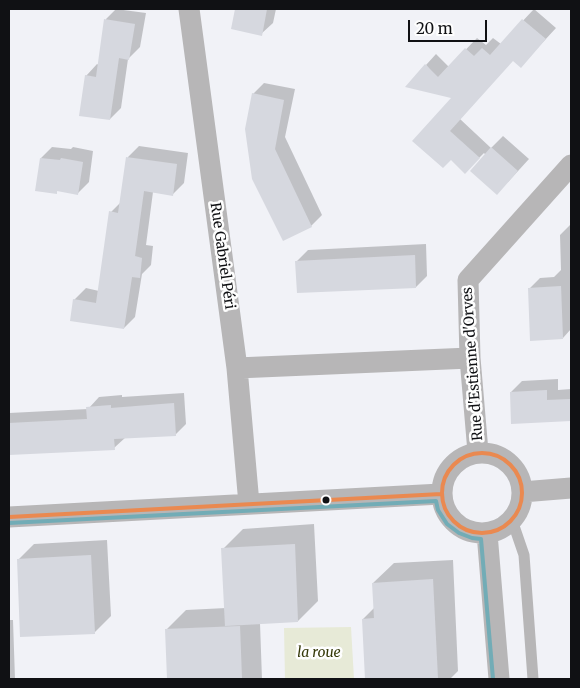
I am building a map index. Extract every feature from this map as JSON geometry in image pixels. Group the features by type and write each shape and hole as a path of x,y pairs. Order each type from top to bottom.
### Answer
{"street":[{"name":"Rue Gabriel Péri","path":"189,9 237,368 249,504"},
{"name":"Rue d'Estienne d'Orves","path":"478,452 470,358 468,280 571,165"},
{"path":"237,368 470,358"},
{"path":"478,452 492,454 504,459 520,479 522,492 521,502 512,520 487,533 474,532 461,527 451,519 444,507 441,494 444,479 452,466 464,457 478,452"},
{"path":"522,492 571,488"},
{"path":"9,517 441,494"},
{"path":"487,533 498,679"}],"lane":[{"path":"512,520 524,555 533,679"}],"green space":[{"name":"la roue","path":"351,627 354,679 285,679 284,628"}],"building":[{"path":"235,9 267,9 262,36 231,29"},
{"path":"104,19 135,24 129,60 119,58 110,120 79,116 85,75 96,77"},
{"path":"522,19 546,39 521,68 513,61 450,131 480,158 465,174 451,160 443,168 412,141 451,98 405,87 425,64 438,77 465,48 474,56 482,48 490,55"},
{"path":"252,93 284,100 275,149 312,227 283,241 252,179 245,129"},
{"path":"491,147 518,171 497,195 470,171"},
{"path":"126,157 177,164 173,196 144,191 135,256 142,258 140,278 132,277 124,329 70,321 73,299 96,303 109,211 118,213"},
{"path":"40,158 60,160 61,158 83,162 78,195 57,191 57,194 35,191"},
{"path":"415,255 416,288 297,293 295,261"},
{"path":"561,286 563,339 530,341 528,288"},
{"path":"547,390 547,400 571,399 571,421 511,424 510,392"},
{"path":"174,403 176,436 114,439 115,450 9,455 9,423 87,419 86,407 111,405 111,408"},
{"path":"295,544 298,622 225,626 221,548"},
{"path":"91,555 95,634 20,637 17,559"},
{"path":"433,579 438,679 365,679 362,619 374,618 372,583"},
{"path":"240,626 242,679 167,679 165,629"}],"transit line":[{"path":"482,453 497,456 510,465 519,478 522,493 519,508 510,521 497,530 482,533 467,530 454,521 445,508 442,493 445,478 454,465 467,456 482,453"},
{"path":"9,517 441,494"},
{"path":"9,523 436,501 438,510 447,524 459,533 481,539 493,679"}]}
